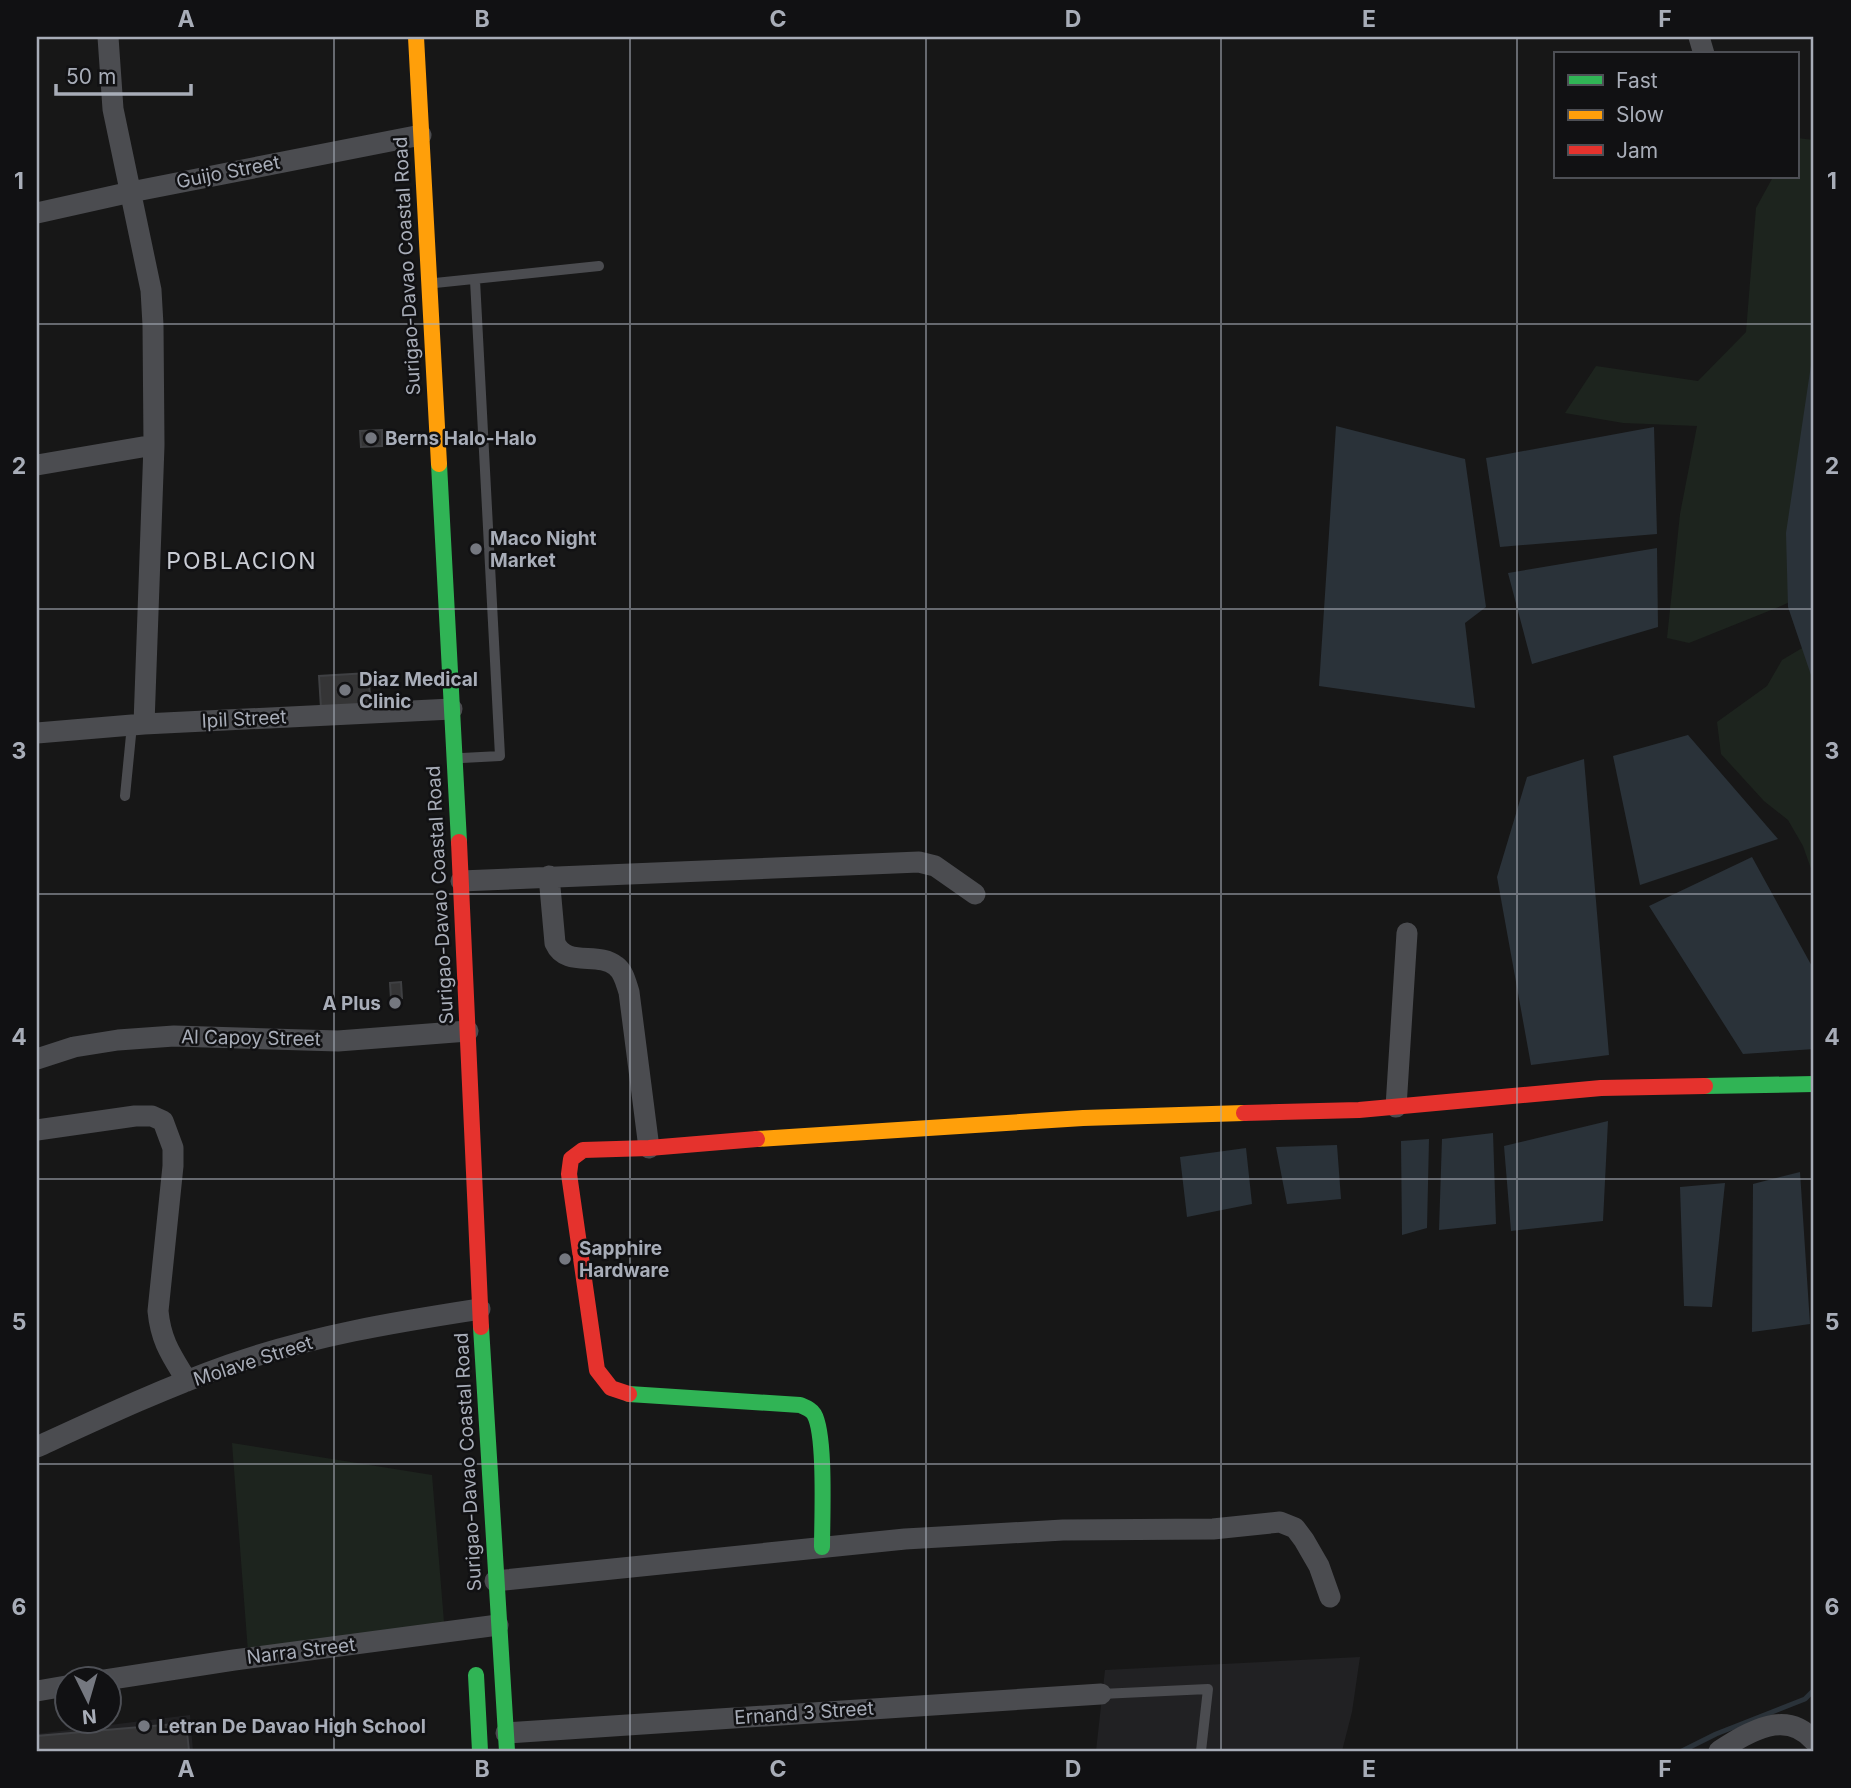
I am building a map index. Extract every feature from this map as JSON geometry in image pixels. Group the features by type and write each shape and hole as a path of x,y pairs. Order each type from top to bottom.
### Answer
{"main road":[{"name":"Surigao-Davao Coastal Road","path":"416,37 406,139 429,284 461,881 480,1309 507,1742"},
{"path":"821,1547 819,1439 815,1416 809,1408 800,1405 661,1398 620,1393 609,1388 597,1370 569,1174 570,1159 583,1150 649,1148 819,1134 1083,1118 1396,1107 1601,1088 1814,1084"},
{"path":"474,1636 480,1751"}],"street":[{"path":"108,37 113,109 151,290 155,362 154,445 138,724"},
{"name":"Guijo Street","path":"37,213 131,192 406,139"},
{"path":"37,465 154,445"},
{"name":"Ipil Street","path":"37,733 138,724 452,709"},
{"path":"461,881 919,862 935,866 975,894"},
{"path":"550,876 555,943 558,951 565,956 599,959 616,965 624,977 629,992 649,1148"},
{"path":"1396,1107 1407,933"},
{"name":"Al Capoy Street","path":"37,1059 75,1047 118,1040 174,1037 338,1041 468,1031"},
{"path":"37,1130 135,1116 152,1116 163,1121 173,1148 173,1166 158,1311 163,1343 187,1381"},
{"name":"Molave Street","path":"37,1447 187,1381 277,1350 377,1326 480,1309"},
{"path":"495,1581 821,1547 991,1533 1213,1529 1280,1522 1295,1528 1304,1539 1319,1566 1330,1597"},
{"name":"Narra Street","path":"122,1677 474,1636 498,1625"},
{"name":"Ernand 3 Street","path":"507,1742 1101,1694"},
{"path":"1719,1751 1743,1735 1768,1726 1789,1725 1804,1730 1814,1741"}],"lane":[{"path":"429,284 599,266"},
{"path":"454,758 500,756 475,280"},
{"path":"125,796 138,724"},
{"path":"1101,1694 1208,1689 1201,1751"}],"shaded area":[{"path":"1798,138 1814,140 1814,584 1809,593 1689,643 1667,638 1680,514 1697,426 1623,423 1565,413 1596,366 1698,381 1746,332 1756,208 1772,178 1798,178"},
{"path":"1814,345 1814,684 1788,607 1786,533"},
{"path":"1336,426 1465,459 1486,607 1465,623 1475,708 1319,686"},
{"path":"1654,427 1657,534 1500,547 1486,458"},
{"path":"1657,548 1658,627 1532,664 1508,573"},
{"path":"1814,641 1814,877 1803,846 1788,820 1764,801 1721,754 1717,722 1767,686 1782,660"},
{"path":"1688,735 1778,839 1640,885 1613,756"},
{"path":"1584,759 1609,1055 1531,1065 1497,877 1527,777"},
{"path":"1752,857 1814,970 1814,1049 1743,1054 1649,906"},
{"path":"1608,1121 1603,1221 1511,1231 1504,1146"},
{"path":"1493,1133 1496,1224 1439,1230 1442,1139"},
{"path":"1429,1139 1427,1228 1402,1235 1401,1141"},
{"path":"1337,1145 1341,1199 1287,1204 1276,1147"},
{"path":"1246,1148 1252,1204 1187,1217 1180,1157"},
{"path":"1800,1172 1810,1324 1752,1332 1753,1184"},
{"path":"1725,1183 1712,1307 1684,1306 1680,1187"},
{"path":"232,1443 432,1475 444,1622 248,1652"},
{"path":"1360,1657 1352,1712 1342,1751 1096,1751 1105,1670"},
{"name":"Letran De Davao High School","path":"190,1715 193,1751 37,1751 37,1734 52,1732 52,1736 122,1736 122,1723"}],"building":[{"path":"382,430 382,446 361,447 360,431"},
{"name":"Diaz Medical Clinic","path":"368,673 371,705 321,708 319,676"},
{"path":"401,982 402,998 391,999 390,983"},
{"name":"Letran De Davao High School","path":"186,1723 189,1751 37,1751 37,1736 122,1736 122,1729"}],"waterway":[{"path":"1682,1751 1716,1734 1805,1699 1814,1690"}],"traffic: fast":[{"path":"439,464 459,842"},
{"path":"1705,1086 1814,1084"},
{"path":"481,1327 507,1751"},
{"path":"629,1394 800,1405 808,1408 818,1424 822,1458 822,1547"},
{"path":"476,1675 480,1751"}],"traffic: slow":[{"path":"416,37 439,464"},
{"path":"757,1139 1083,1118 1244,1113"}],"traffic: jam":[{"path":"459,842 481,1327"},
{"path":"1244,1113 1359,1110 1601,1088 1705,1086"},
{"path":"629,1394 611,1388 597,1370 569,1174 571,1159 583,1150 649,1148 757,1139"}],"place":[{"name":"Berns Halo-Halo","path":"371,438"},
{"name":"Maco Night Market","path":"476,549"},
{"name":"Diaz Medical Clinic","path":"345,690"},
{"name":"A Plus","path":"395,1003"},
{"name":"Sapphire Hardware","path":"565,1259"},
{"name":"Letran De Davao High School","path":"144,1726"}],"district":[{"name":"POBLACION","path":"242,561"}]}
